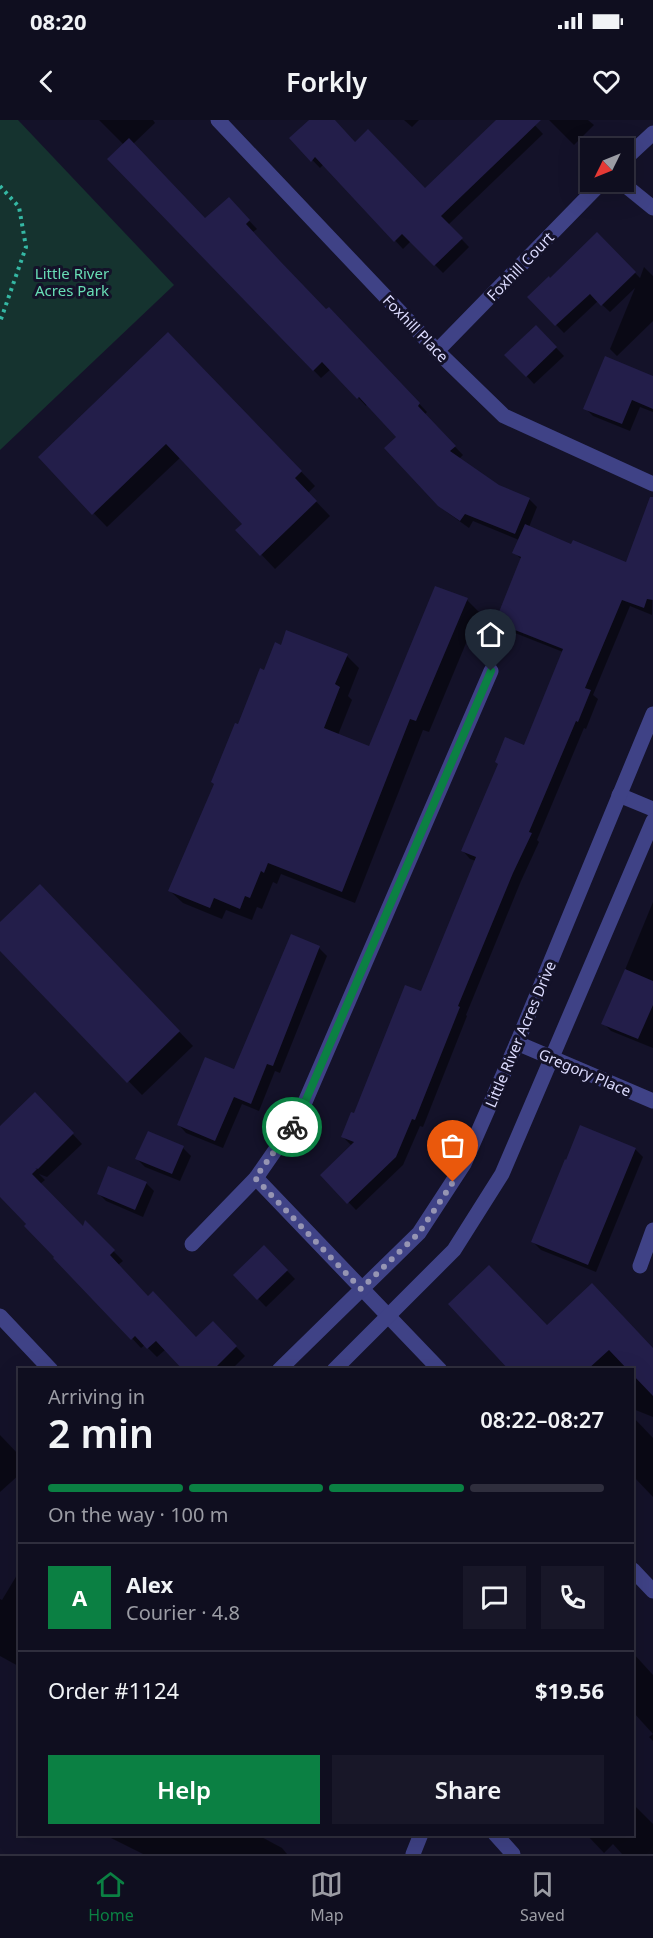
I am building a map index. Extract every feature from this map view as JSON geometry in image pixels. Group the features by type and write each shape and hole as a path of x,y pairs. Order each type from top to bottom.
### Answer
{"street":[{"name":"Foxhill Place","path":"218,120 437,351 504,416 653,484"},
{"path":"634,151 653,133"},
{"name":"Foxhill Court","path":"437,351 592,192"},
{"path":"633,192 653,208"},
{"path":"192,1244 255,1178 299,1116 491,671"},
{"name":"Little River Acres Drive","path":"281,1368 419,1233 464,1164 653,714"},
{"path":"620,795 653,809"},
{"path":"336,1368 453,1250 502,1174 653,820"},
{"name":"Gregory Place","path":"516,1043 653,1101"},
{"path":"255,1178 438,1368"},
{"path":"640,1266 653,1230"},
{"path":"0,1316 49,1368"},
{"path":"634,1571 653,1591"},
{"path":"413,1854 420,1836"},
{"path":"497,1836 513,1854"}],"path":[{"path":"0,186 19,207 26,248 0,322"}],"green space":[{"name":"Little River Acres Park","path":"0,120 18,120 174,285 0,450"}],"building":[{"path":"309,120 335,120 355,142 368,129 425,188 496,120 541,120 441,216 463,238 434,266 402,234 394,242 315,157 311,162 289,138"},
{"path":"129,138 205,218 229,197 250,220 246,224 281,262 326,309 329,307 420,403 418,406 456,446 450,451 499,485 530,498 515,534 465,514 460,521 438,506 384,448 396,437 359,397 357,399 322,362 313,371 107,159"},
{"path":"597,232 636,272 601,306 590,294 555,326 527,297"},
{"path":"536,325 557,347 526,377 504,355"},
{"path":"168,332 302,471 295,478 317,501 260,556 235,530 242,524 166,444 92,515 38,457"},
{"path":"605,356 653,376 653,409 632,400 622,424 583,409"},
{"path":"650,497 653,497 653,600 647,599 644,608 622,600 585,688 591,690 529,832 532,833 458,1006 460,1007 415,1120 412,1119 396,1157 347,1204 320,1175 354,1142 341,1137 351,1112 354,1113 405,985 421,991 476,857 461,851 498,764 495,762 505,737 524,745 563,649 495,622 521,557 512,553 525,524 571,544 573,540 626,562"},
{"path":"435,586 468,598 416,721 410,719 342,892 268,863 264,873 261,871 250,898 245,896 240,909 214,898 210,908 168,891 214,784 211,782 235,723 238,724 260,668 264,670 275,642 281,645 286,630 348,654 335,684 340,687 324,728 369,746"},
{"path":"40,884 180,1031 127,1083 0,951 0,922"},
{"path":"291,934 320,946 273,1066 267,1064 251,1104 234,1097 215,1141 177,1125 205,1057 234,1069"},
{"path":"625,969 653,981 653,1005 638,1039 601,1024"},
{"path":"35,1092 74,1133 38,1169 35,1168 37,1169 32,1174 83,1226 85,1220 115,1250 110,1255 148,1296 153,1291 196,1337 213,1321 237,1346 215,1368 181,1368 156,1341 147,1349 135,1336 131,1340 24,1226 26,1224 0,1197 0,1126"},
{"path":"580,1125 636,1148 588,1265 531,1242"},
{"path":"148,1131 184,1146 172,1174 135,1159"},
{"path":"108,1166 147,1182 135,1210 97,1194"},
{"path":"264,1245 288,1270 257,1300 233,1275"},
{"path":"489,1265 547,1325 592,1283 653,1348 653,1396 634,1376 634,1368 626,1368 609,1350 589,1368 507,1368 448,1304"}],"way so far":[{"path":"292,1127 255,1178 361,1289 419,1233 453,1182"}],"route":[{"path":"292,1127 299,1116 491,671"}]}
